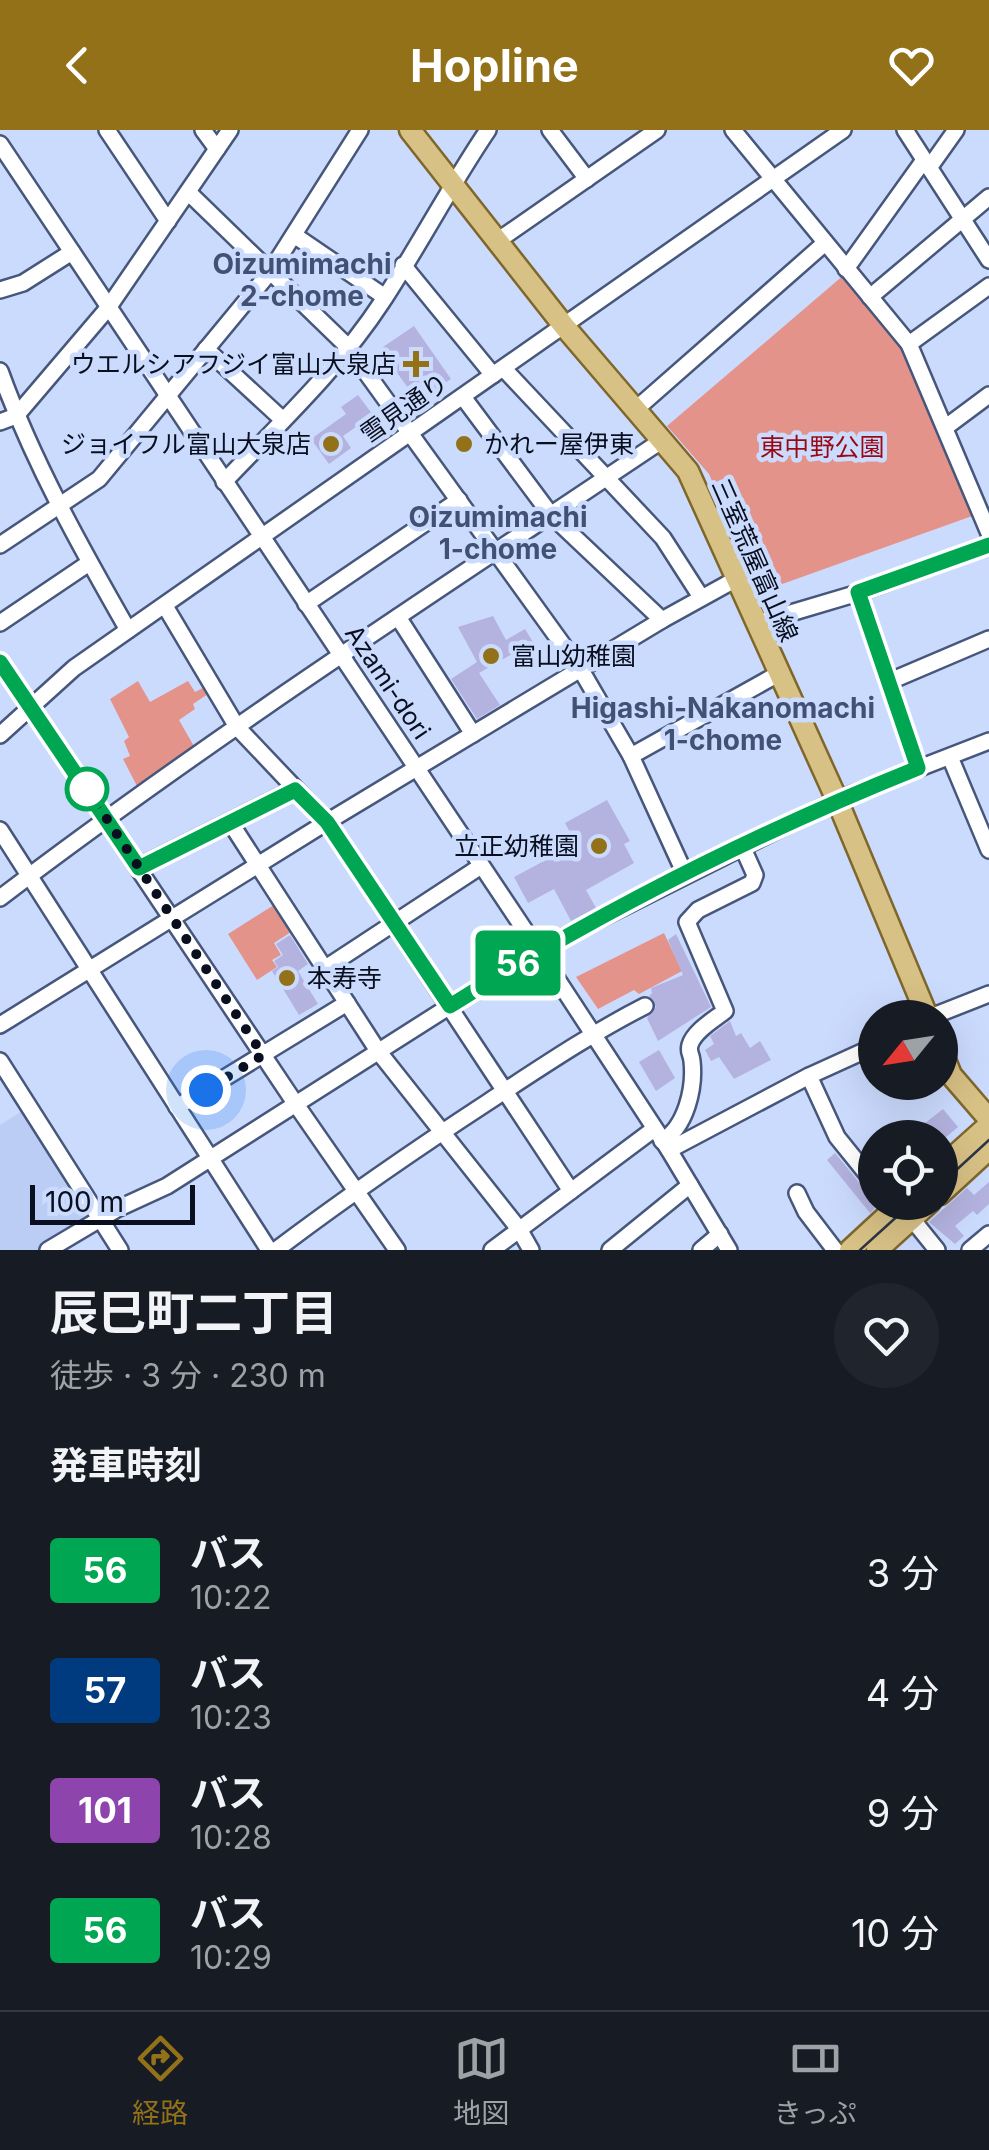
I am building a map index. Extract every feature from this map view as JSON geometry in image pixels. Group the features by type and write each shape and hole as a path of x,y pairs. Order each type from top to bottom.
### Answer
{"main road":[{"name":"三室荒屋富山線","path":"410,130 564,326 688,471 837,800 920,1000"},
{"path":"958,1084 989,1122 958,1152"},
{"path":"958,1177 989,1149"},
{"path":"850,1250 886,1220"},
{"path":"877,1250 893,1220"}],"street":[{"path":"107,130 168,221"},
{"path":"204,130 217,149"},
{"path":"0,422 16,416 108,308 230,130"},
{"path":"338,130 350,146"},
{"path":"0,545 99,479 270,272 360,130"},
{"path":"224,482 283,420 385,297 451,184 488,130"},
{"path":"550,130 587,178"},
{"path":"496,242 657,130"},
{"path":"732,130 909,344 989,533"},
{"name":"雪見通り","path":"0,735 74,668 773,180 815,140 843,130"},
{"path":"905,130 989,260"},
{"path":"846,268 956,130"},
{"name":"Azami-dori","path":"0,144 538,950 730,1250"},
{"path":"0,176 14,166"},
{"path":"188,192 347,346 581,670 631,756 686,874"},
{"path":"870,297 989,197"},
{"path":"294,235 385,297"},
{"path":"635,410 825,243"},
{"path":"0,290 23,283 72,252"},
{"path":"403,264 498,372 663,538 701,597"},
{"path":"909,344 989,286"},
{"path":"206,349 283,420"},
{"path":"0,371 16,416 59,505 128,630"},
{"path":"946,427 989,395"},
{"path":"463,397 551,515 662,620"},
{"path":"0,898 339,656 662,441"},
{"path":"306,604 458,500"},
{"path":"757,623 989,545"},
{"path":"0,622 89,562"},
{"path":"0,1026 327,822 738,578"},
{"path":"858,592 918,768"},
{"path":"165,606 237,727 327,822 571,1191"},
{"path":"398,616 474,734"},
{"path":"888,682 989,639"},
{"path":"0,662 397,1250"},
{"path":"631,756 778,674"},
{"path":"48,1250 211,1160 538,950 837,800 989,741"},
{"path":"950,757 989,850"},
{"path":"139,868 295,790"},
{"path":"230,822 378,1051 532,1250"},
{"path":"0,830 272,1250 355,1190 592,1033 644,1006"},
{"path":"492,1250 571,1191 673,1135 685,1118 692,1063 688,1048 692,1038 725,1010 687,922 698,910 752,883 756,875 742,846"},
{"path":"324,968 482,866"},
{"path":"958,1006 989,994"},
{"path":"177,1107 347,1003"},
{"path":"662,1140 858,1054"},
{"path":"0,1061 120,1250"},
{"path":"810,1076 837,1137 858,1163"},
{"path":"610,1250 690,1185"},
{"path":"798,1193 806,1212 835,1250"},
{"path":"910,1220 936,1250"},
{"path":"701,1250 720,1234"},
{"path":"970,1250 989,1234"}],"shaded area":[{"path":"30,1106 101,1219 51,1250 0,1250 0,1125"}],"green space":[{"name":"東中野公園","path":"845,274 906,353 975,515 760,592 709,474 667,426"},
{"path":"138,681 150,702 188,681 195,692 207,686 211,692 179,720 195,748 138,788 123,759 130,756 124,741 129,737 110,699"},
{"path":"274,905 291,932 274,943 281,955 272,960 277,967 257,980 228,934"},
{"path":"664,933 682,971 639,994 634,990 598,1009 576,977"}],"building":[{"name":"ウエルシアフジイ富山大泉店","path":"414,326 451,379 428,394 408,388 380,349"},
{"path":"358,395 373,415 343,436 351,448 329,464 311,439 346,414 341,407"},
{"path":"493,616 506,640 525,629 533,642 479,673 500,705 477,719 451,679 477,662 458,627"},
{"path":"607,800 630,841 624,844 634,863 586,890 596,908 571,921 554,889 528,903 514,877 576,844 565,823"},
{"path":"676,934 711,1007 658,1041 647,1018 656,1007 649,996 651,988 683,975 668,940"},
{"name":"本寿寺","path":"290,935 308,964 298,971 318,1004 299,1015 272,971 278,967 274,961 283,955 276,944"},
{"path":"730,1021 736,1036 741,1033 750,1048 760,1041 771,1060 734,1079 719,1057 711,1061 705,1050 714,1044 710,1036"},
{"path":"659,1050 675,1078 656,1091 639,1062"},
{"path":"943,1109 952,1120 929,1120"},
{"path":"835,1153 858,1181 858,1198 827,1160"},
{"path":"989,1182 989,1204 955,1226 964,1236 955,1244 929,1222 958,1220 958,1196 967,1188 974,1195"}],"tram line":[{"path":"958,1168 989,1140"},
{"path":"860,1250 893,1220"}],"bus line":[{"name":"56","path":"0,662 139,868 295,790 327,822 450,1006 538,950 686,874 837,800 918,768 858,592 989,545"}],"place":[{"name":"ウエルシアフジイ富山大泉店","path":"416,364"},
{"name":"ジョイフル富山大泉店","path":"331,444"},
{"name":"かれー屋伊東","path":"464,444"},
{"name":"富山幼稚園","path":"491,656"},
{"name":"立正幼稚園","path":"599,846"},
{"name":"本寿寺","path":"287,978"}],"district":[{"name":"Oizumimachi 2-chome","path":"302,280"},
{"name":"Oizumimachi 1-chome","path":"498,533"},
{"name":"Higashi-Nakanomachi 1-chome","path":"723,724"}],"route":[{"path":"87,789 263,1055 206,1090"}]}
